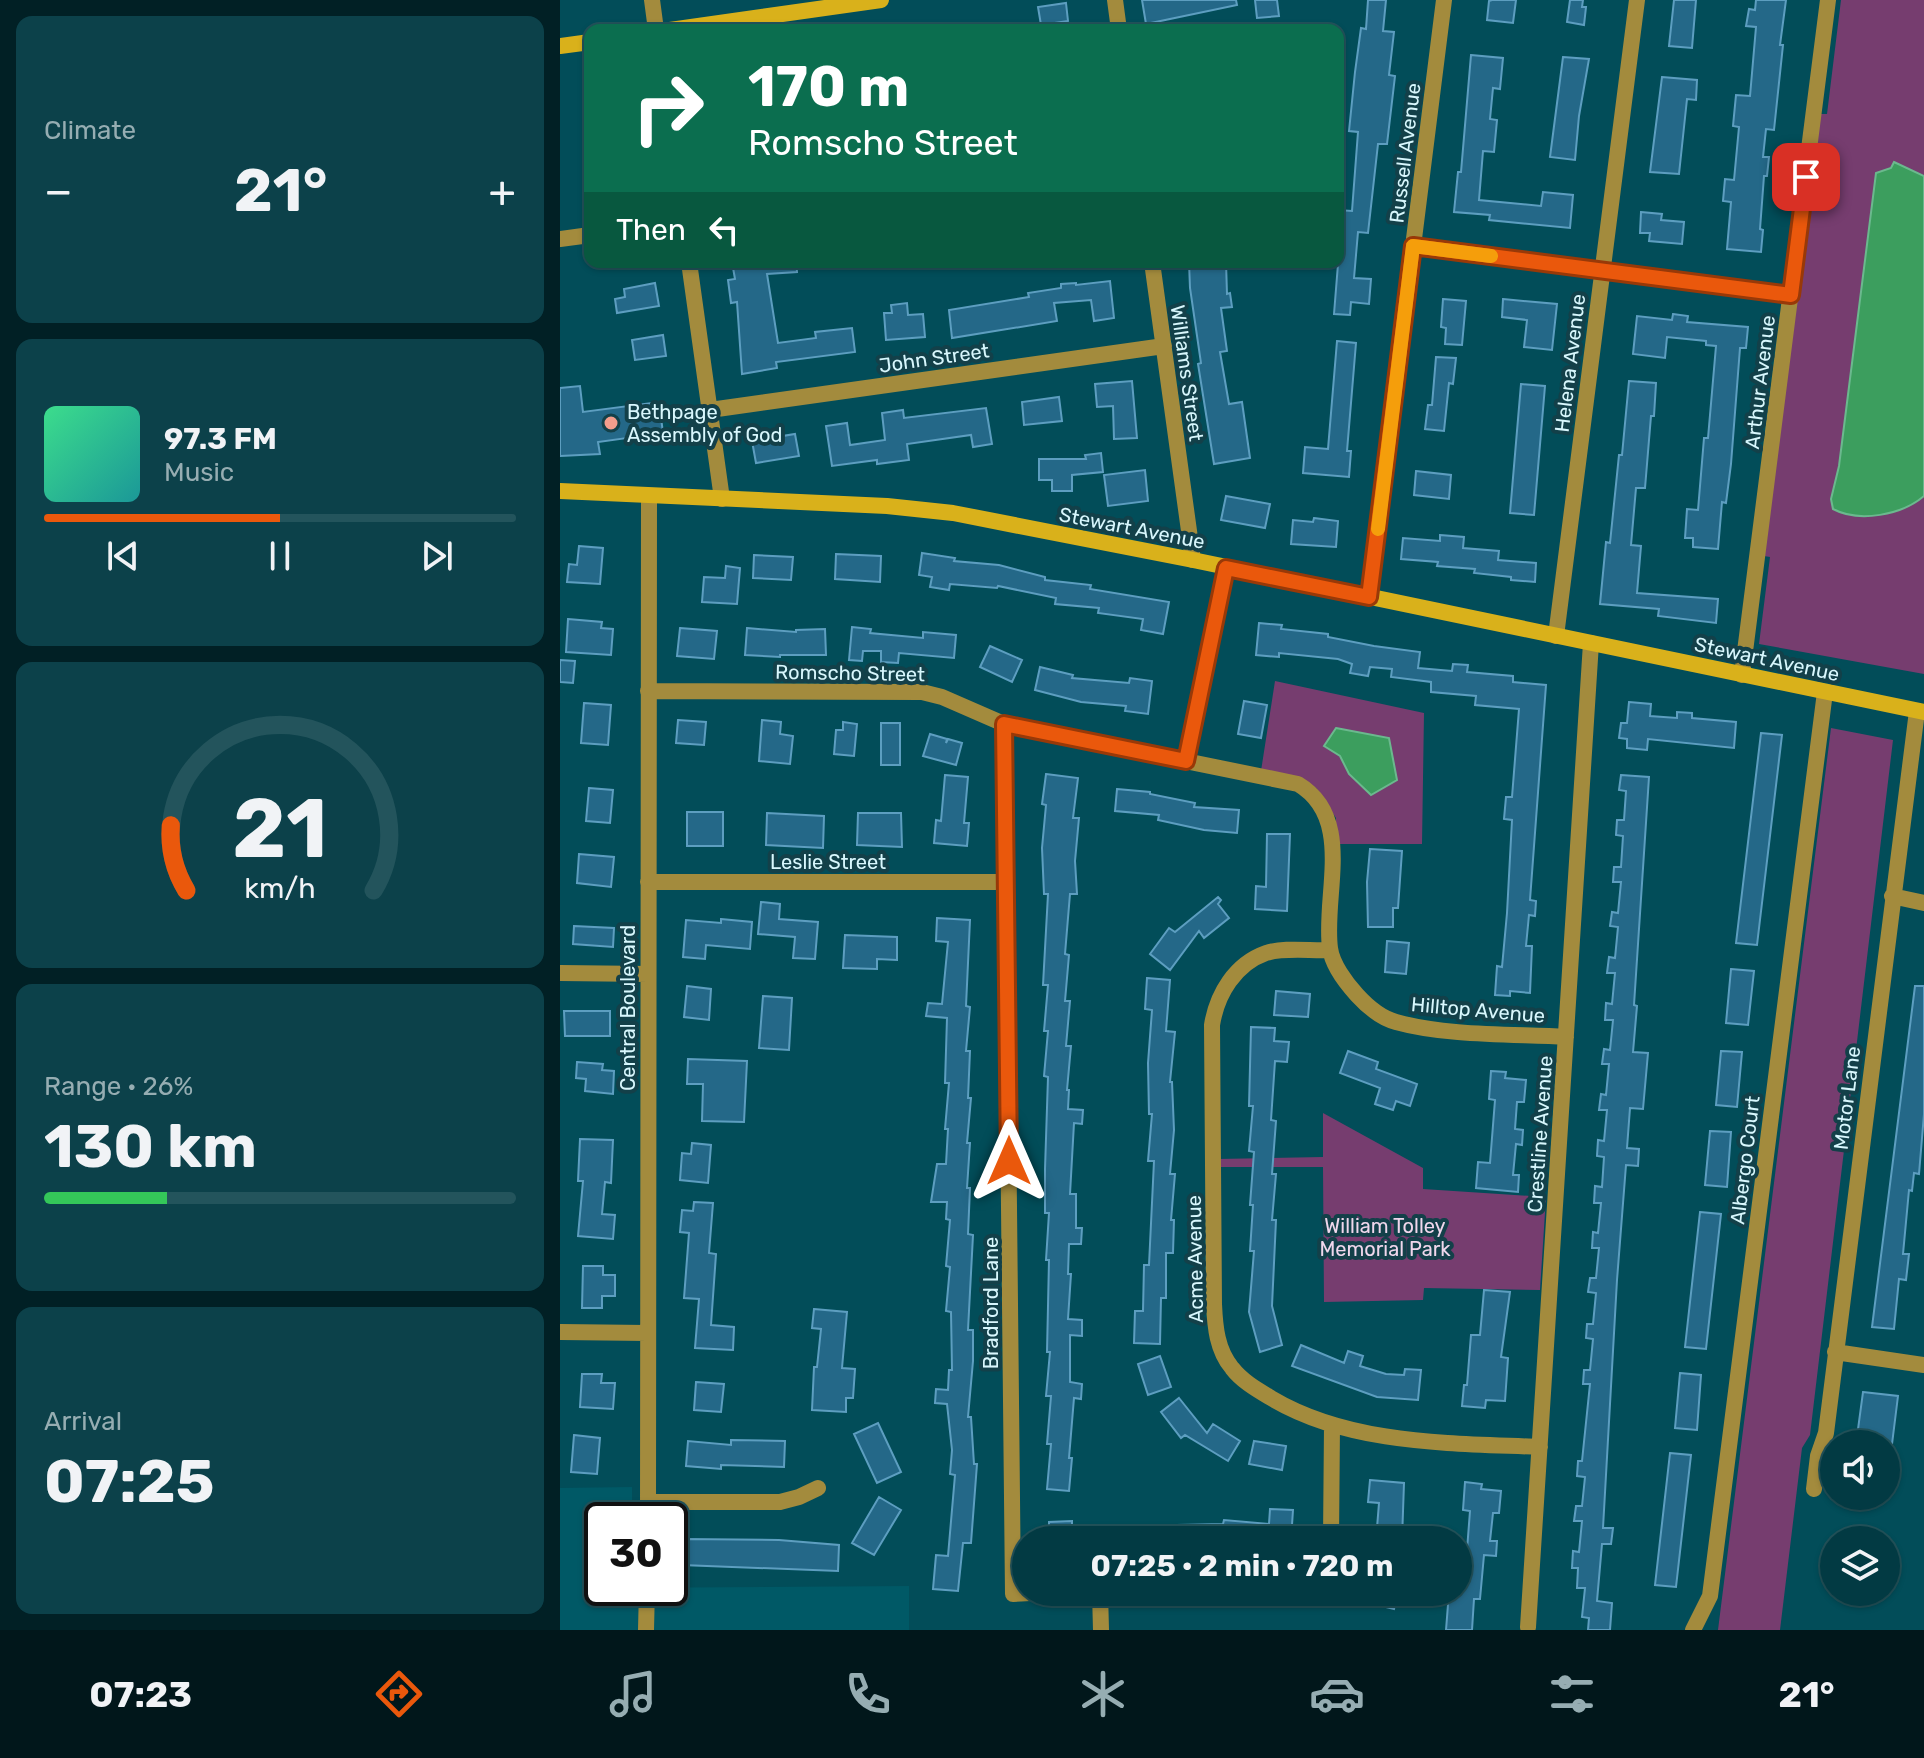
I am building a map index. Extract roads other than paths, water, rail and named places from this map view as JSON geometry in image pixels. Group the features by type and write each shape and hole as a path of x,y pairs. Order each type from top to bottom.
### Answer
{"main road":[{"path":"712,24 881,0"},
{"path":"560,46 584,43"},
{"name":"Stewart Avenue","path":"560,491 887,506 953,513 1920,711"}],"street":[{"path":"652,0 655,24"},
{"path":"1115,0 1118,24"},
{"name":"Russell Avenue","path":"1369,597 1444,0"},
{"name":"Helena Avenue","path":"1556,636 1637,0"},
{"name":"Arthur Avenue","path":"1742,675 1828,0"},
{"path":"560,239 584,236"},
{"path":"1413,246 1791,295"},
{"path":"690,268 722,499"},
{"name":"Williams Street","path":"1153,268 1193,560"},
{"name":"John Street","path":"710,410 1164,346"},
{"name":"Central Boulevard","path":"648,1502 649,496"},
{"path":"1186,761 1226,568"},
{"name":"Crestline Avenue","path":"1528,1627 1591,643"},
{"name":"Romscho Street","path":"648,691 922,692 942,697 1004,724 1186,761"},
{"name":"Albergo Court","path":"1693,1630 1710,1596 1825,692"},
{"name":"Motor Lane","path":"1814,1489 1818,1456 1826,1433 1892,896 1920,711"},
{"name":"Bradford Lane","path":"1004,724 1012,1526"},
{"name":"Hilltop Avenue","path":"1186,761 1298,784 1320,802 1332,833 1330,950 1349,987 1367,1006 1393,1021 1430,1029 1566,1037"},
{"name":"Leslie Street","path":"648,882 1007,882"},
{"path":"1892,896 1924,903"},
{"name":"Acme Avenue","path":"1330,950 1268,952 1247,963 1221,994 1212,1025 1214,1304 1219,1345 1231,1367 1249,1385 1283,1405 1332,1425 1390,1437 1540,1447"},
{"path":"560,973 648,974"},
{"path":"560,1332 647,1333"},
{"path":"1835,1352 1924,1365"},
{"path":"1331,1526 1332,1425"},
{"path":"688,1502 780,1502 818,1488"},
{"path":"646,1630 647,1606"},
{"path":"1100,1606 1101,1630"}],"place":[{"name":"Bethpage Assembly of God","path":"611,423"}],"park label":[{"name":"William Tolley Memorial Park","path":"1385,1238"}]}
